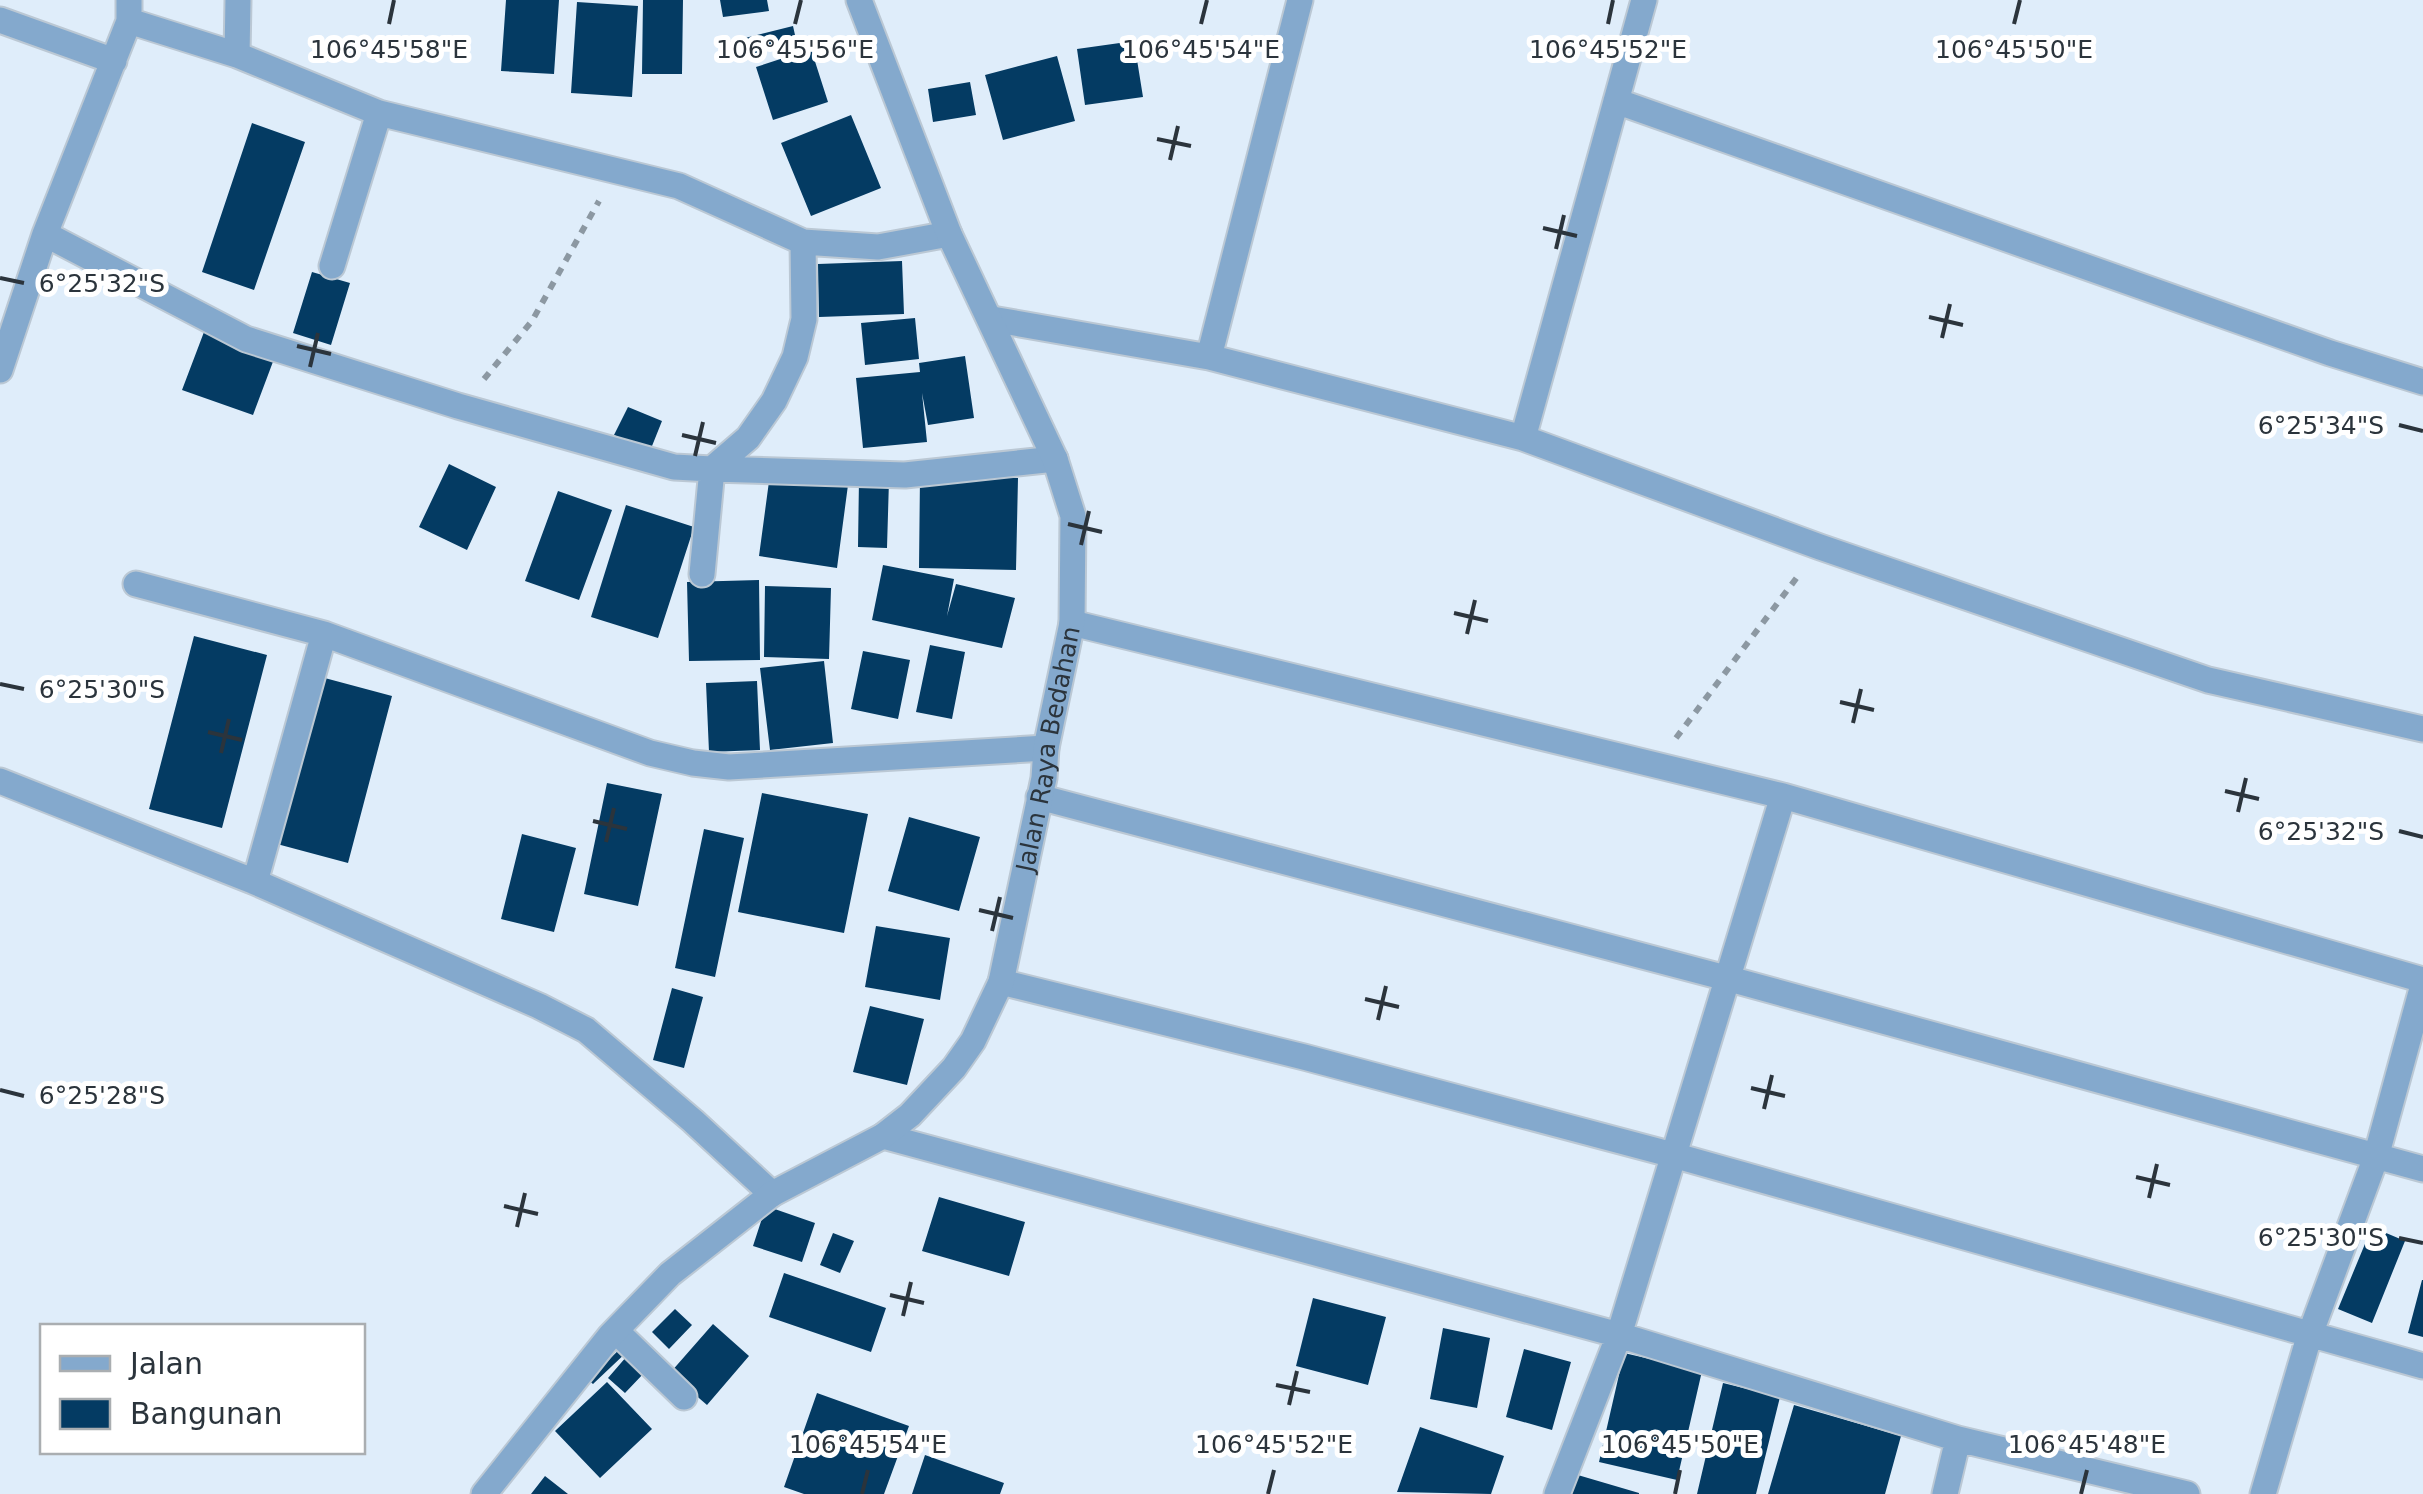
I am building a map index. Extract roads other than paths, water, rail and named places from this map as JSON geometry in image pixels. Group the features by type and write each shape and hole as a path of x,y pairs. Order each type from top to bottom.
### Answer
{"street":[{"path":"237,55 238,0"},
{"name":"Jalan Raya Bedahan","path":"484,1494 616,1330 670,1274 772,1194 884,1136 910,1115 954,1068 973,1041 1001,982 1072,623 1072,516 1055,459 949,234 860,0"},
{"path":"1209,357 1300,0"},
{"path":"1524,438 1644,0"},
{"path":"0,370 45,234 114,61 130,10 379,114 678,186 803,242 878,247 949,234"},
{"path":"0,20 114,61"},
{"path":"1616,101 2330,353 2423,382"},
{"path":"332,266 379,114"},
{"path":"45,234 246,338 458,406 674,467 905,474 1055,459"},
{"path":"702,574 712,469 748,438 774,401 795,357 804,319 803,242"},
{"path":"992,319 1209,357 1524,438 1820,547 2208,680 2423,729"},
{"path":"136,584 324,634 600,737 693,763 730,767 1046,748"},
{"path":"1072,623 1783,796 2423,983 2376,1157 2309,1337 2263,1494"},
{"path":"255,882 324,634"},
{"path":"0,782 255,882 586,1030 772,1194"},
{"path":"1557,1494 1618,1334 1783,796"},
{"path":"1039,797 1726,978 2423,1170"},
{"path":"1001,982 1673,1155 2423,1366"},
{"path":"884,1136 1618,1334 1958,1438 2187,1494"},
{"path":"616,1330 684,1397"},
{"path":"1945,1494 1958,1438"}]}
